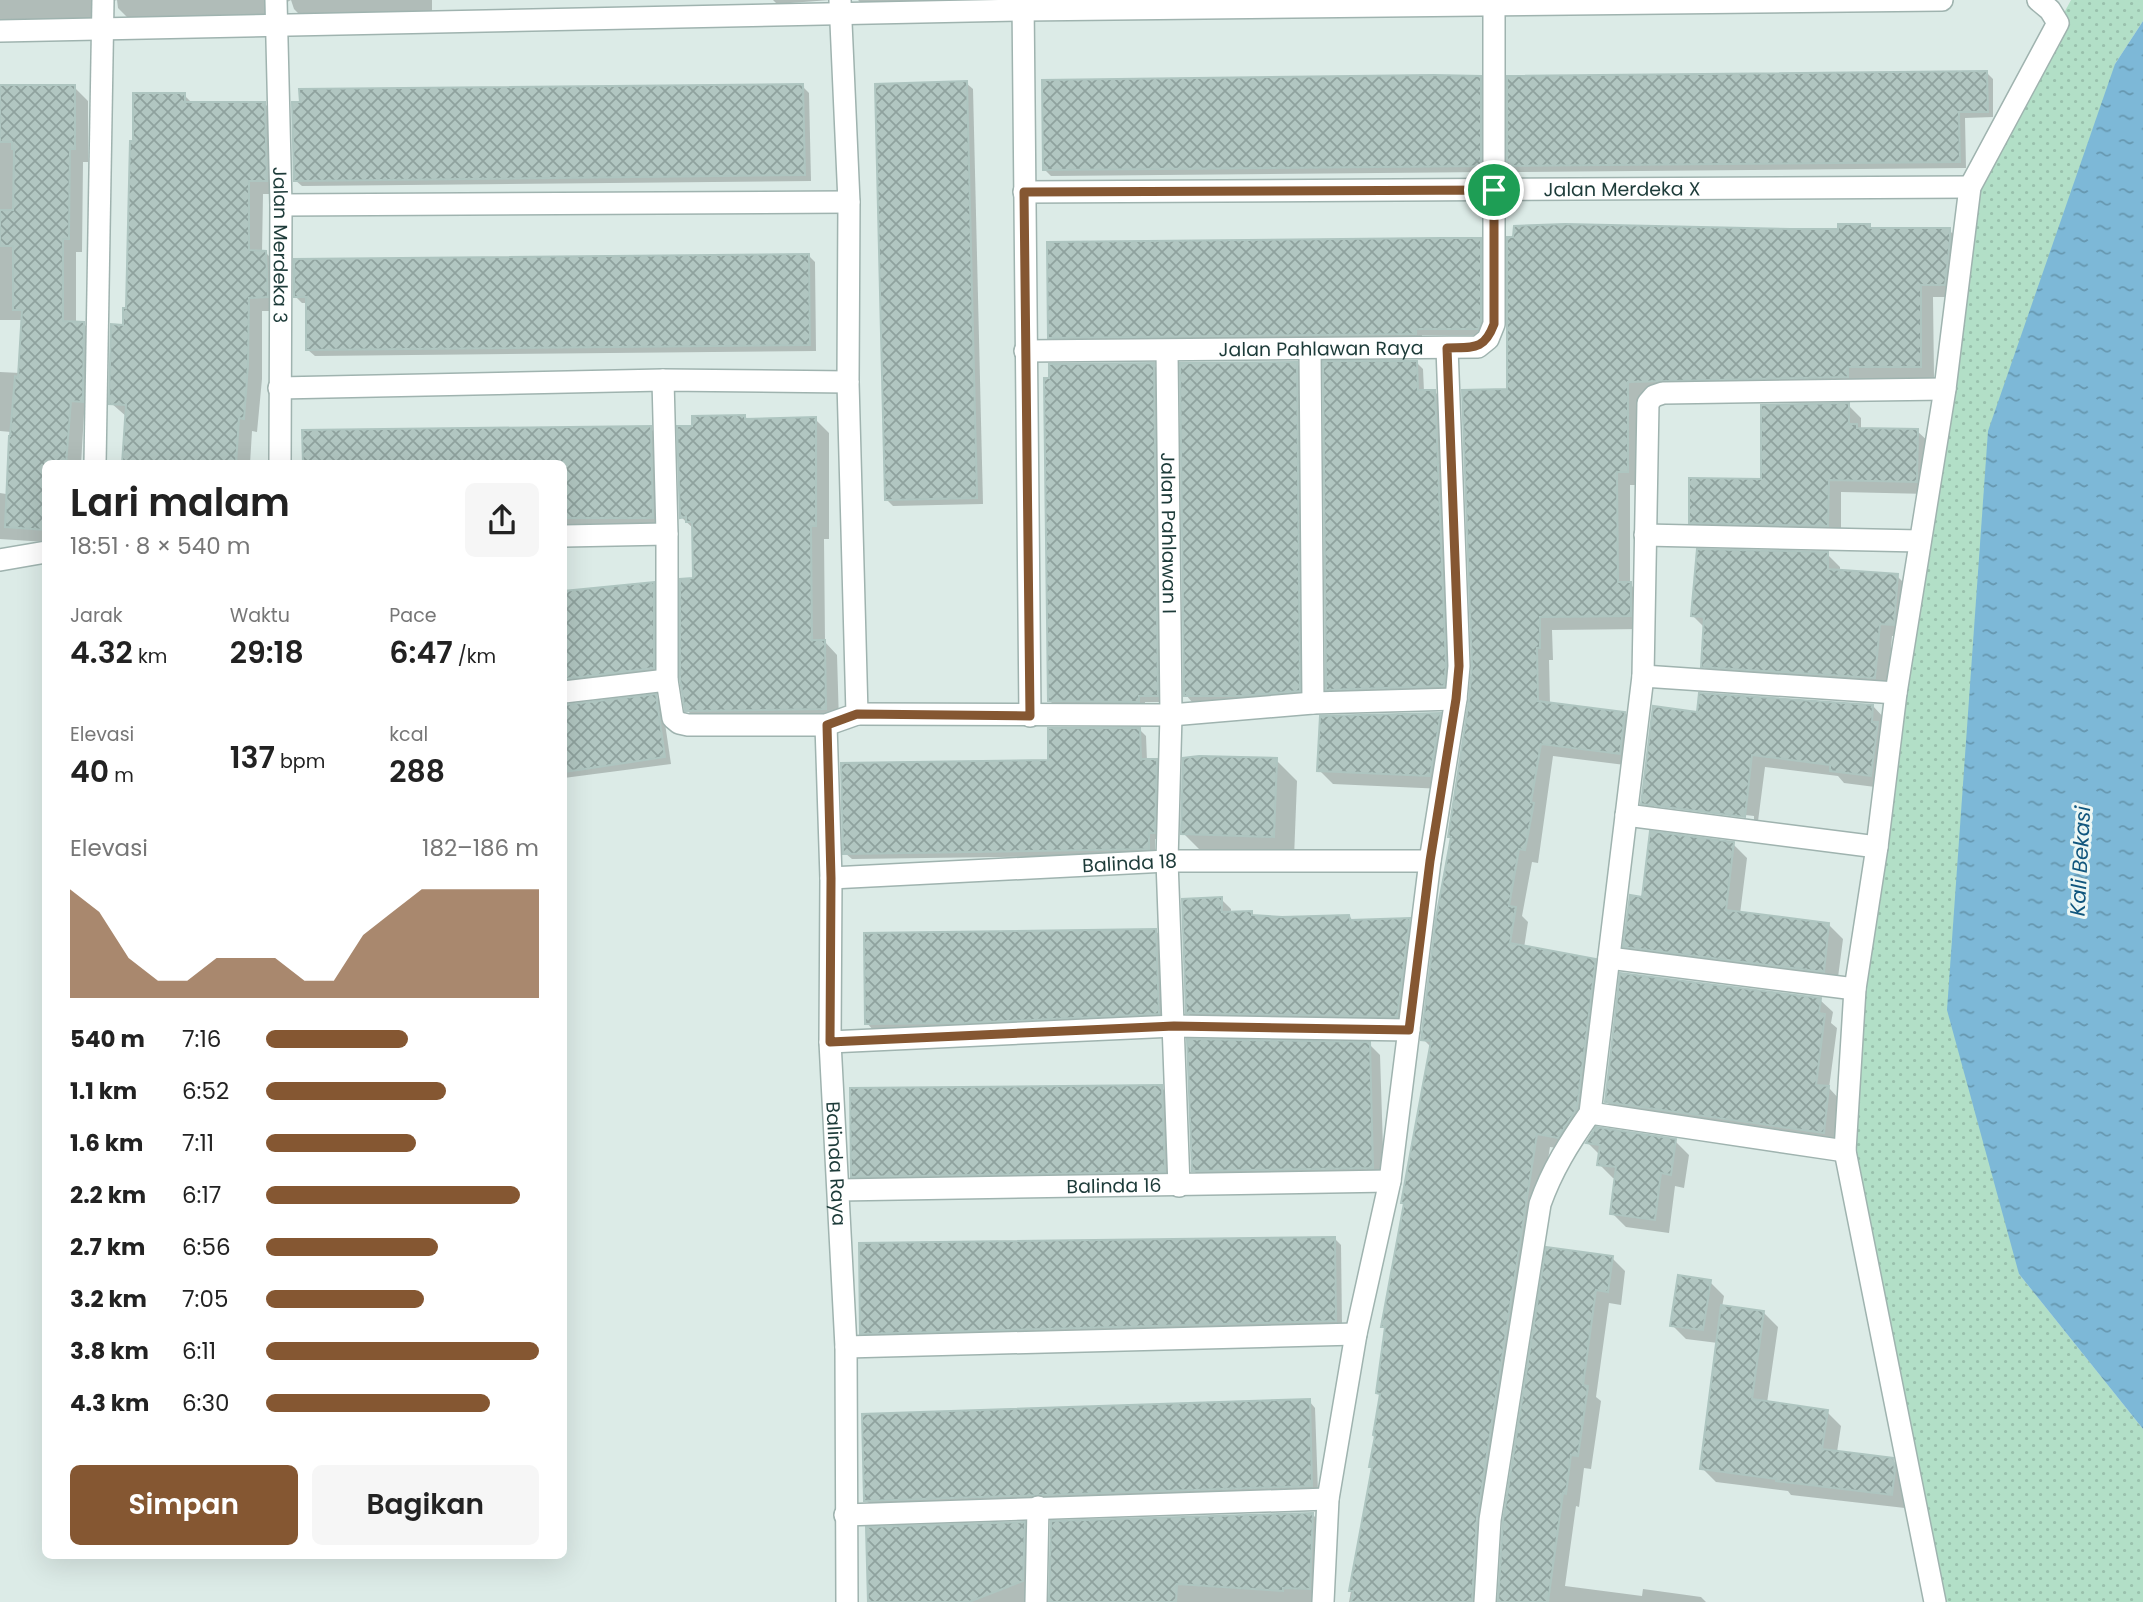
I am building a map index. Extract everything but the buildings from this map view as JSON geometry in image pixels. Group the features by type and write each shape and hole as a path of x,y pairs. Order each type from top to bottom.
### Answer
{"street":[{"path":"95,460 103,0"},
{"name":"Jalan Merdeka 3","path":"276,0 281,205 280,460"},
{"path":"0,31 276,25 450,10 1942,0"},
{"path":"1935,1602 1845,1151 1855,989 1877,847 1896,693 1945,389 1970,187 2058,23 2050,10 2038,0"},
{"path":"1023,5 1030,716"},
{"name":"Jalan Pahlawan Raya","path":"1025,351 1478,347 1488,338 1494,324 1494,5"},
{"path":"840,8 849,202 848,382 857,714"},
{"name":"Jalan Merdeka X","path":"1024,192 1970,187"},
{"path":"281,205 849,202"},
{"path":"1324,1602 1328,1499 1356,1334 1390,1181 1430,861 1456,699 1459,666 1447,348"},
{"path":"1310,349 1313,704"},
{"name":"Jalan Pahlawan I","path":"1167,351 1171,715 1167,861 1179,1186"},
{"path":"279,388 663,380 848,382"},
{"path":"663,380 667,680 673,718 680,723 827,725 857,714 1171,715 1313,704 1456,699"},
{"path":"1485,1602 1490,1520 1540,1204 1562,1153 1590,1113 1643,676 1648,403 1654,396 1663,393 1945,389"},
{"path":"567,536 667,534"},
{"path":"1645,535 1920,541"},
{"path":"0,560 42,553"},
{"path":"1643,676 1896,693"},
{"path":"567,692 667,680"},
{"name":"Balinda Raya","path":"827,725 831,878 830,1042 846,1346 847,1602"},
{"path":"1626,816 1877,847"},
{"name":"Balinda 18","path":"831,878 1167,861 1430,861"},
{"path":"1609,958 1855,989"},
{"path":"830,1042 1174,1026 1409,1030"},
{"path":"1590,1113 1845,1151"},
{"name":"Balinda 16","path":"839,1190 1390,1181"},
{"path":"846,1346 1356,1334"},
{"path":"845,1515 1328,1499"},
{"path":"1036,1602 1038,1507"}],"green space":[{"path":"2071,0 2143,0 2143,21 2115,64 2019,1274 2143,1429 2143,1602 1930,1602 1845,1151 1855,989 1970,187"}],"water":[{"name":"Kali Bekasi","path":"2143,21 2143,1429 2019,1274 1947,1010 1988,431 2115,64"}],"route":[{"path":"1494,190 1494,324 1488,338 1478,347 1447,348 1459,666 1430,861 1409,1030 1174,1026 830,1042 831,878 827,725 857,714 1030,716 1024,192 1494,190"}]}
